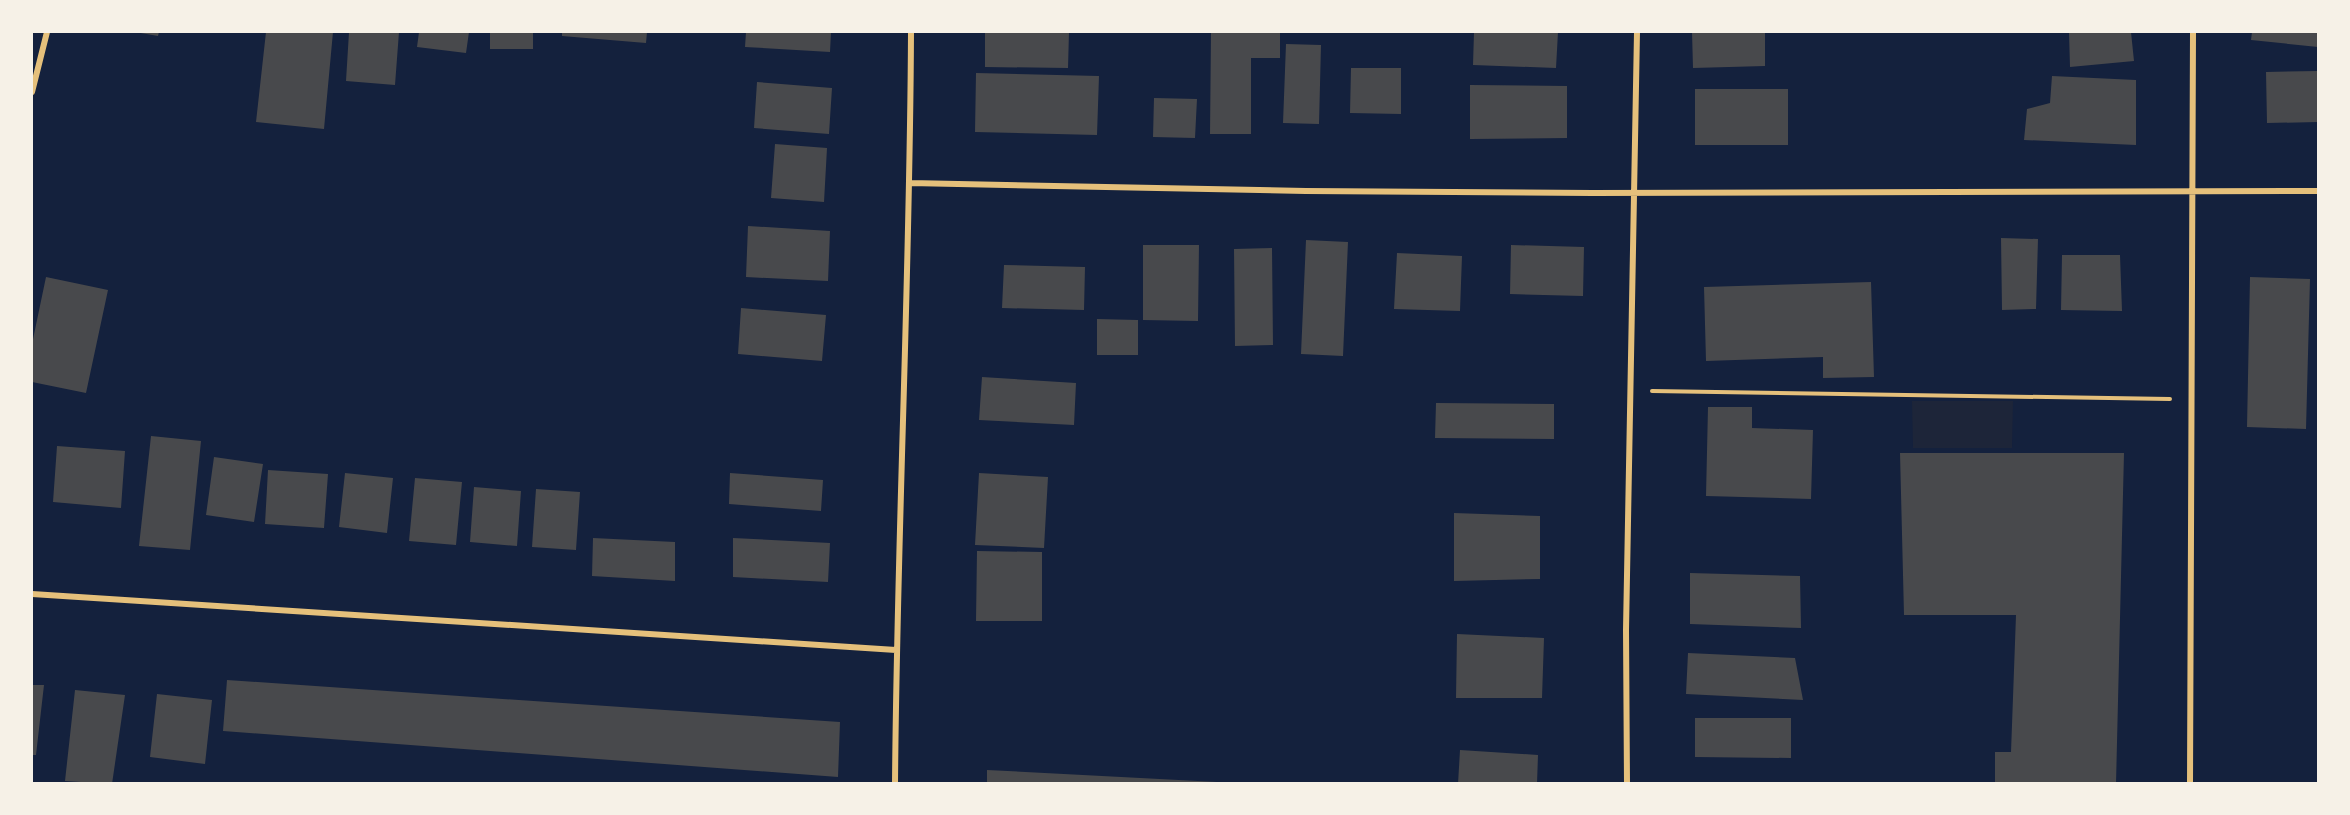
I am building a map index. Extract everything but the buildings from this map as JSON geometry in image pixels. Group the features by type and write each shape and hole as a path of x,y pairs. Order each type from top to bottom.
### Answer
{"street":[{"path":"32,92 46,32"},
{"path":"896,783 896,650 910,183 911,32"},
{"path":"1627,783 1626,630 1637,32"},
{"path":"2190,783 2193,32"},
{"path":"910,183 1306,191 1635,193 2319,191"},
{"path":"32,594 896,650"}],"path":[{"path":"1631,391 2191,399"}],"shaded area":[{"path":"1912,401 2013,401 2012,448 1913,448"}]}
